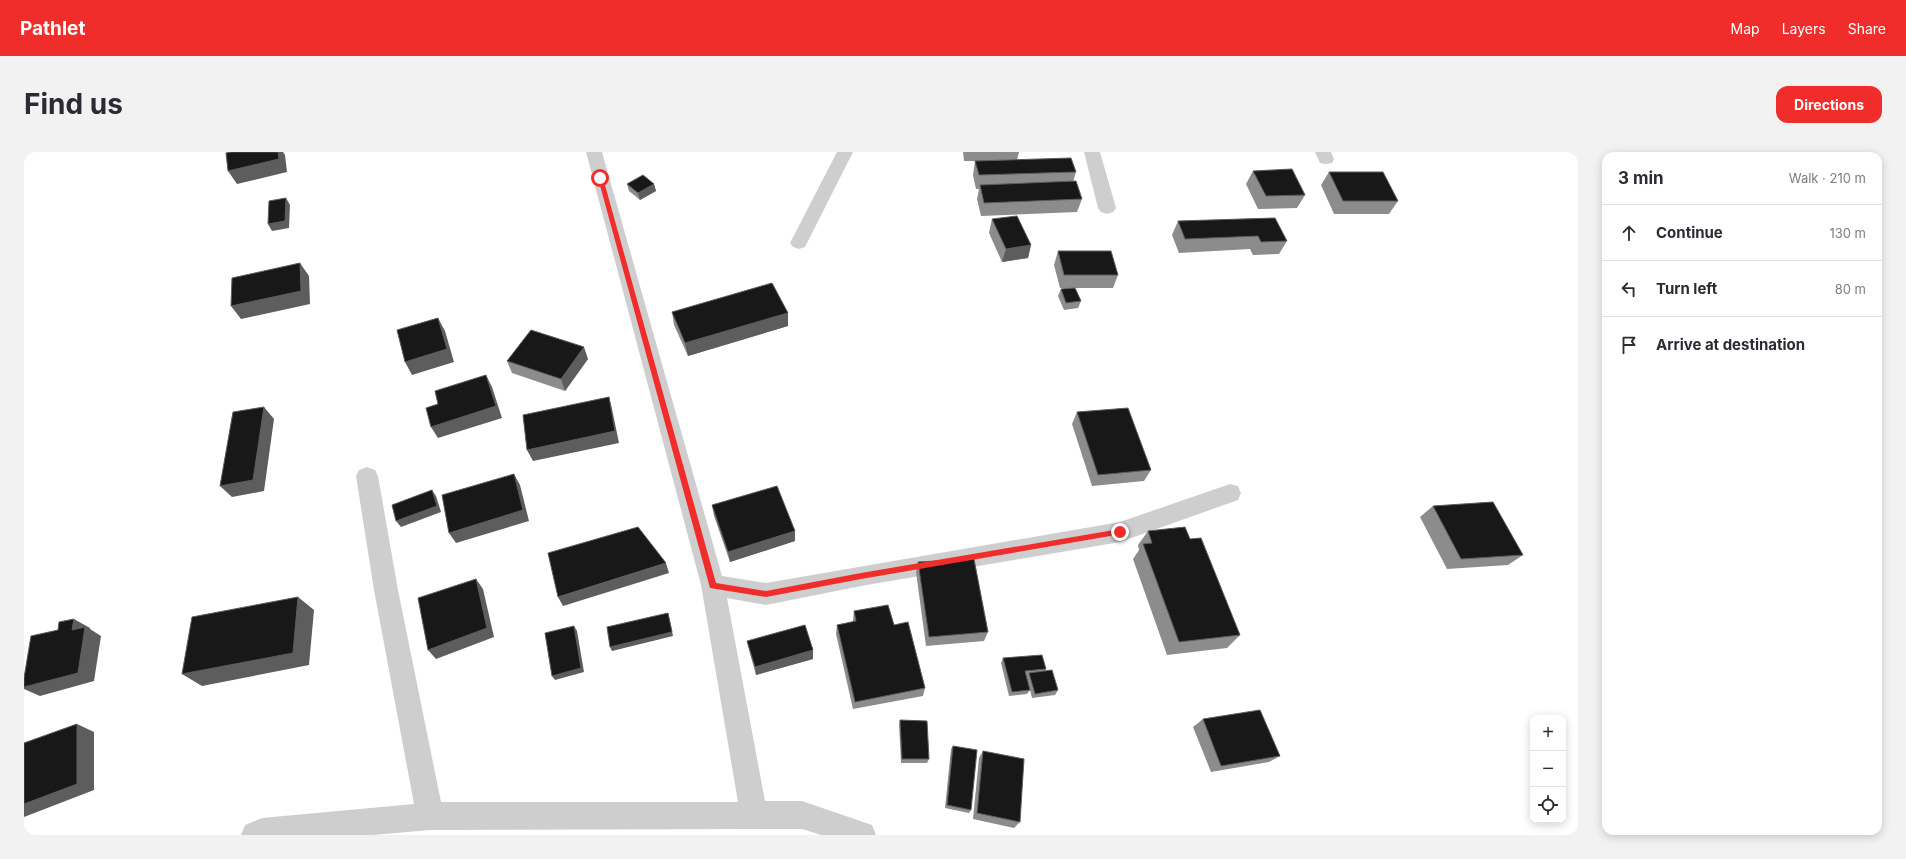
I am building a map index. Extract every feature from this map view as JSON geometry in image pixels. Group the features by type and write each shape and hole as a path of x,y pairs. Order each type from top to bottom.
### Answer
{"street":[{"path":"594,152 713,585 754,815"},
{"path":"799,243 845,152"},
{"path":"1092,152 1107,208"},
{"path":"367,476 386,590 430,816"},
{"path":"713,585 766,594 861,576 1120,532 1230,493"},
{"path":"255,835 262,832 430,816 754,815 802,815 862,835"}],"building":[{"path":"278,152 279,159 228,171 226,153"},
{"path":"1071,158 1076,172 979,175 975,161"},
{"path":"1292,169 1305,195 1266,196 1253,171"},
{"path":"1329,172 1383,172 1398,201 1343,201"},
{"path":"643,175 654,184 638,193 627,184"},
{"path":"1076,181 1082,199 984,203 980,185"},
{"path":"286,198 285,221 268,224 269,201"},
{"path":"1017,216 1031,245 1006,249 992,219"},
{"path":"1275,218 1287,241 1261,242 1258,236 1185,239 1178,221"},
{"path":"1058,251 1111,251 1118,275 1064,275"},
{"path":"300,263 301,291 231,306 232,278"},
{"path":"772,283 788,313 685,343 672,312"},
{"path":"1075,288 1081,301 1066,303 1061,289"},
{"path":"438,318 447,349 405,362 397,330"},
{"path":"531,330 584,347 561,379 507,361"},
{"path":"486,375 496,406 431,427 426,408 438,404 435,391"},
{"path":"609,397 615,431 527,450 523,415"},
{"path":"264,407 253,480 220,486 233,412"},
{"path":"1128,408 1151,470 1098,475 1077,412"},
{"path":"514,474 523,510 449,533 442,495"},
{"path":"777,486 795,531 728,552 712,505"},
{"path":"432,490 437,506 396,521 392,505"},
{"path":"1493,502 1523,555 1461,559 1433,506"},
{"path":"638,527 666,563 558,597 548,553"},
{"path":"1185,527 1190,539 1201,538 1240,635 1179,642 1143,544 1152,543 1148,531"},
{"path":"974,559 988,632 929,637 918,562"},
{"path":"476,579 487,628 428,650 418,598"},
{"path":"298,597 293,653 182,674 192,617"},
{"path":"888,605 894,625 908,622 925,688 855,702 837,625 856,621 854,611"},
{"path":"668,613 672,632 610,647 607,627"},
{"path":"74,619 72,630 85,627 78,673 24,687 24,678 31,636 58,630 59,622"},
{"path":"805,625 813,650 755,667 747,641"},
{"path":"574,626 581,668 552,676 545,633"},
{"path":"1042,655 1046,669 1025,671 1030,690 1012,692 1003,658"},
{"path":"1052,670 1058,690 1035,694 1029,673"},
{"path":"1260,710 1280,756 1221,766 1203,719"},
{"path":"900,720 927,721 929,759 902,759"},
{"path":"77,724 77,784 24,804 24,743"},
{"path":"953,746 977,750 971,810 947,805"},
{"path":"983,751 1024,759 1020,822 977,813"}],"route":[{"path":"600,178 713,585 766,594 861,576 1120,532"}]}
